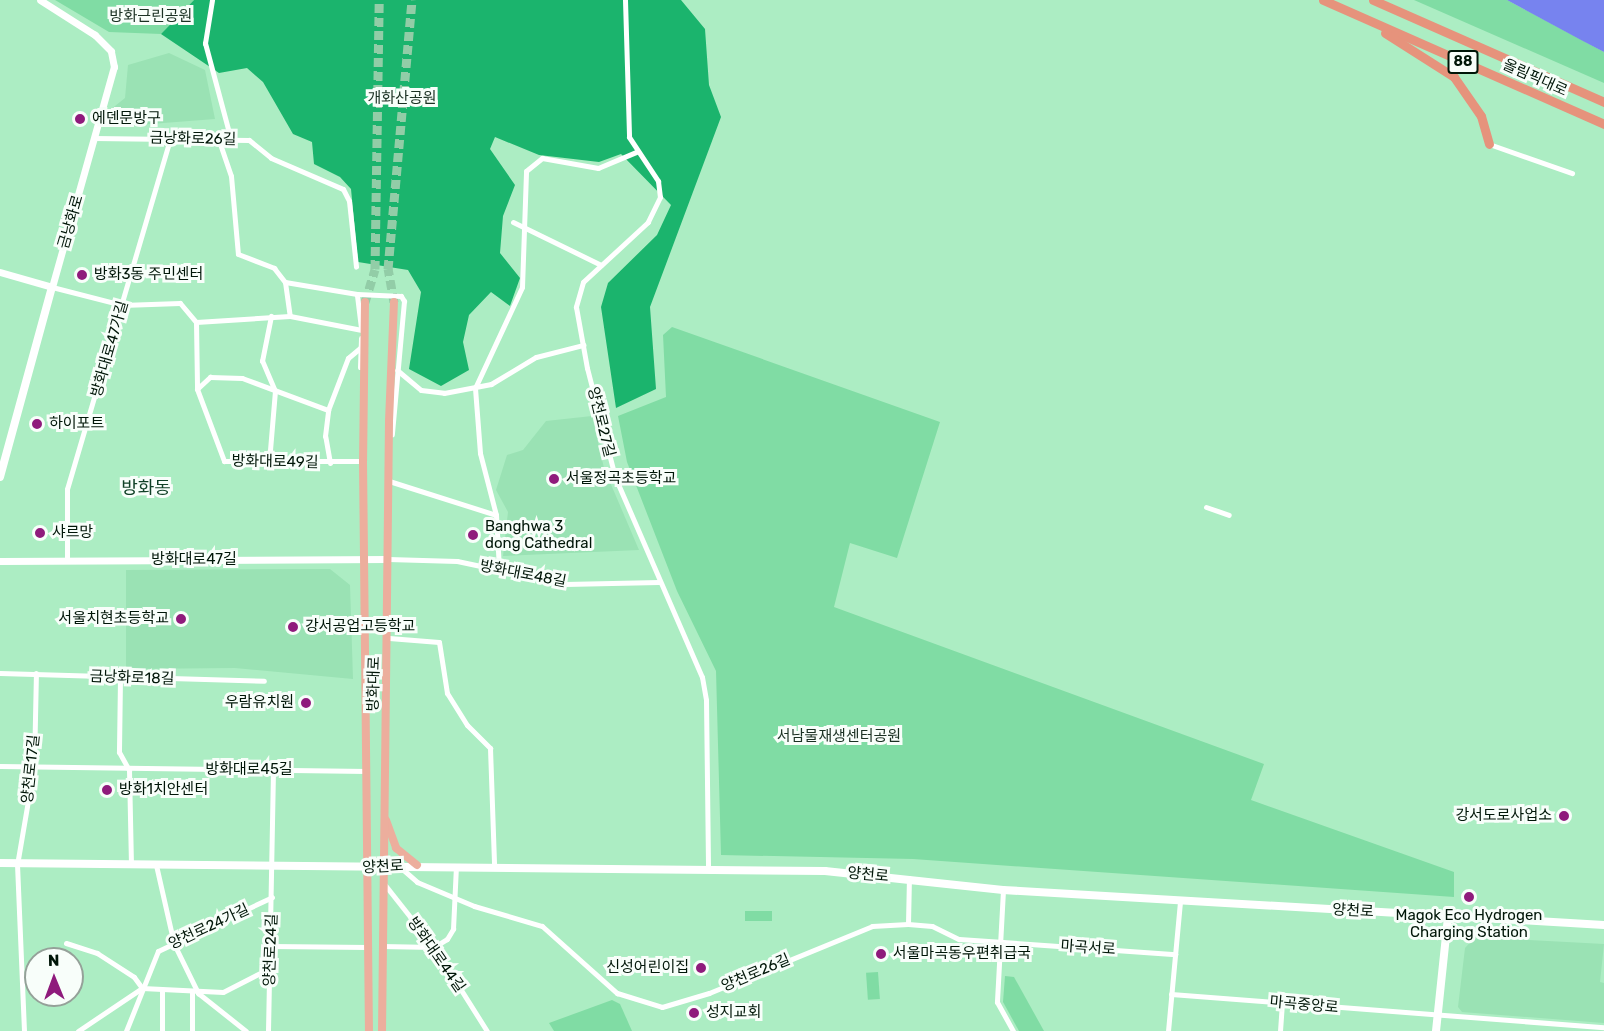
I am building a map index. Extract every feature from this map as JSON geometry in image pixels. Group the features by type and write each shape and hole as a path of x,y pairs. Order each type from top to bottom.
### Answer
{"highway":[{"name":"올림픽대로","path":"1323,0 1604,124"},
{"name":"올림픽대로","path":"1373,0 1604,102"},
{"path":"1360,17 1454,77 1481,116 1489,144"}],"main road":[{"name":"금낭화로","path":"0,477 52,287"},
{"name":"방화대로","path":"365,302 363,461 369,771 369,1031"},
{"name":"방화대로","path":"382,1031 382,881 389,638 389,481 394,302"},
{"path":"384,814 396,848 417,865"},
{"name":"양천로","path":"0,862 17,865 131,864 273,868 368,869 417,865 494,865 825,871 909,878 1003,890 1604,925"},
{"path":"1436,1031 1448,917"}],"street":[{"name":"금낭화로","path":"40,0 95,34 111,51 114,67 52,287"},
{"path":"212,0 206,43 231,140"},
{"name":"양천로27길","path":"625,0 626,118 629,137 636,152 658,181 657,210 579,289 576,307 615,477 702,677 706,700 708,870"},
{"name":"금낭화로26길","path":"94,138 249,140 271,158 343,189 349,201 356,267"},
{"name":"방화대로47가길","path":"67,561 67,489 170,138"},
{"path":"218,138 231,177 238,254 274,268 285,282 290,316"},
{"path":"1489,144 1572,173"},
{"path":"500,569 496,515 480,453 475,388 522,287 526,171 534,162 542,158 562,159 598,168 636,152"},
{"path":"513,222 601,265"},
{"path":"0,272 122,305 180,303 196,321 290,316 362,330"},
{"path":"285,282 357,294 396,294 404,301 390,444"},
{"path":"357,294 362,330 360,348 363,447"},
{"path":"268,462 275,391 262,361 271,316"},
{"name":"방화대로49길","path":"196,321 197,389 224,461 330,463 363,461"},
{"path":"397,370 421,390 444,393 475,388 500,380 536,357 583,345"},
{"path":"330,463 325,436 328,410 348,358 360,348"},
{"path":"197,389 210,377 242,378 328,410"},
{"path":"389,481 496,515"},
{"path":"1206,507 1229,515"},
{"name":"방화대로47길","path":"0,561 388,559"},
{"name":"방화대로48길","path":"388,559 457,561 566,584 659,582"},
{"path":"389,638 439,642 447,693 467,725 490,748 494,865"},
{"name":"금낭화로18길","path":"0,673 264,681"},
{"name":"양천로17길","path":"24,1031 17,865 34,766 36,674"},
{"path":"120,678 119,752 129,770 131,864"},
{"name":"방화대로45길","path":"0,766 129,770 369,771"},
{"name":"양천로24길","path":"268,1031 273,868 273,770"},
{"path":"156,865 174,944 195,992 192,1031"},
{"path":"381,946 434,947 447,939 453,929 456,865"},
{"name":"양천로26길","path":"399,866 417,882 455,895 474,906 542,926 617,993 662,1007 709,993 860,928 908,924"},
{"path":"908,924 909,878"},
{"name":"방화대로44길","path":"382,881 434,947 485,1030"},
{"path":"1003,890 997,1002 1013,1031"},
{"name":"양천로24가길","path":"126,1031 158,951 272,897"},
{"path":"1168,1031 1180,901"},
{"name":"마곡서로","path":"908,924 932,926 959,939 1175,954"},
{"path":"66,944 97,953 134,976 142,988"},
{"path":"271,946 368,947"},
{"path":"78,1031 142,988 162,991 223,992 270,968"},
{"path":"162,991 162,1031"},
{"path":"195,992 246,1031"},
{"name":"마곡중앙로","path":"1171,994 1578,1028 1604,1027"},
{"path":"1280,1031 1282,1003"}],"shaded area":[{"path":"169,53 205,70 215,119 125,126 110,110 125,98 128,65"},
{"name":"서울정곡초등학교","path":"592,416 604,468 639,550 503,556 508,512 496,490 507,455 523,450 546,421"},
{"path":"330,569 350,585 353,679 235,668 126,669 126,570"},
{"path":"1475,937 1604,944 1600,982 1604,983 1604,1023 1462,1012 1458,1007 1465,948"}],"green space":[{"name":"방화근린공원","path":"55,0 194,0 161,34 109,32"},
{"name":"개화산공원","path":"194,0 681,0 705,29 709,85 721,117 650,307 656,389 616,408 601,307 608,283 657,235 671,205 621,154 599,162 539,155 495,137 490,149 515,185 503,216 500,253 520,278 510,306 491,292 469,315 463,342 469,370 441,386 409,369 421,292 408,270 358,262 351,189 340,177 314,164 312,142 293,134 263,82 247,68 219,73 161,34"},
{"path":"1414,0 1507,0 1604,52 1604,83"},
{"name":"서남물재생센터공원","path":"672,327 940,422 897,558 850,543 834,607 1264,764 1251,800 1454,872 1454,897 913,859 721,855 716,671 677,591 627,462 618,416 666,397 663,335"},
{"path":"745,911 772,911 772,921 745,921"},
{"path":"878,972 880,999 868,1000 866,973"},
{"path":"1005,976 1014,977 1044,1031 1019,1031 1003,1002"},
{"path":"612,1000 620,1004 632,1031 554,1031 549,1023"}],"water":[{"path":"1507,0 1604,0 1604,52 1581,40"}],"tunnel":[{"path":"365,302 375,269 379,0"},
{"path":"394,302 388,269 412,0"}],"place":[{"name":"에덴문방구","path":"80,119"},
{"name":"방화3동 주민센터","path":"82,275"},
{"name":"하이포트","path":"37,424"},
{"name":"서울정곡초등학교","path":"554,479"},
{"name":"샤르망","path":"40,533"},
{"name":"Banghwa 3 dong Cathedral","path":"473,535"},
{"name":"서울치현초등학교","path":"181,619"},
{"name":"강서공업고등학교","path":"293,627"},
{"name":"우람유치원","path":"306,703"},
{"name":"방화1치안센터","path":"107,790"},
{"name":"강서도로사업소","path":"1564,816"},
{"name":"Magok Eco Hydrogen Charging Station","path":"1469,897"},
{"name":"서울마곡동우편취급국","path":"881,954"},
{"name":"신성어린이집","path":"701,968"},
{"name":"성지교회","path":"694,1013"}],"district":[{"name":"방화동","path":"146,488"}]}
